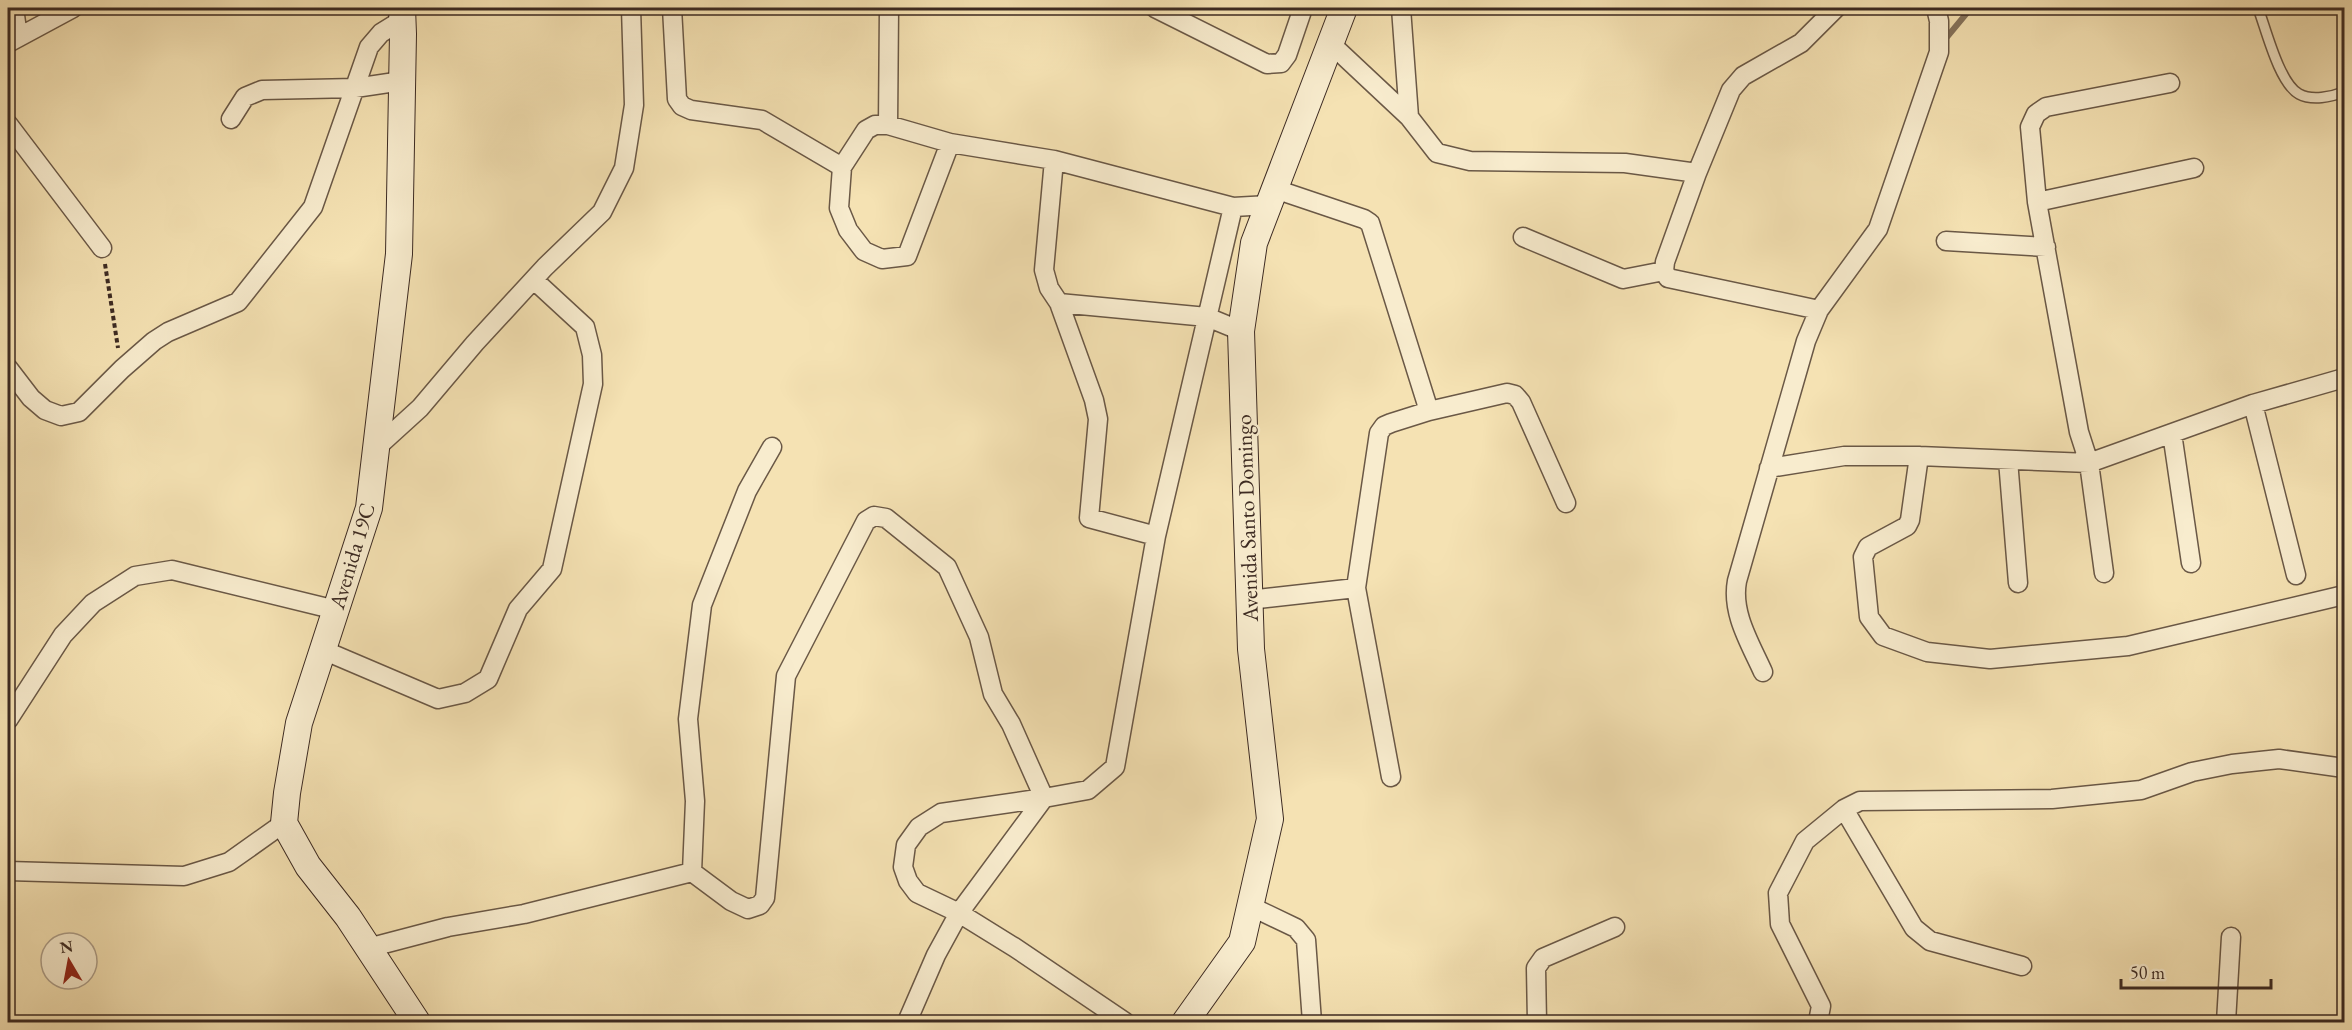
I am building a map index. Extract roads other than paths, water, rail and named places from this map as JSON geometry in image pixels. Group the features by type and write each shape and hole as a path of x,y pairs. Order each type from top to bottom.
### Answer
{"street":[{"path":"14,8 13,40 73,8"},
{"path":"376,448 420,408 475,343 602,212 624,168 634,105 631,8"},
{"path":"672,8 677,99 682,106 691,110 762,120 842,168"},
{"path":"888,124 890,8"},
{"path":"1155,8 1267,63 1281,63 1287,55 1303,8"},
{"name":"Avenida Santo Domingo","path":"1185,1023 1242,942 1270,819 1251,649 1241,331 1254,243 1344,8"},
{"path":"1401,8 1409,117"},
{"path":"1819,310 1668,278 1664,271 1665,262 1697,173 1731,90 1743,75 1801,43 1836,8"},
{"path":"1763,672 1736,609 1734,595 1806,341 1819,310 1878,229 1939,52 1940,21 1936,8"},
{"path":"8,368 31,398 45,410 61,416 79,412 154,341 168,332 238,302 313,207 369,47 402,14"},
{"name":"Avenida 19C","path":"284,823 299,723 369,508 399,254 402,14"},
{"path":"1330,43 1409,117 1437,153 1470,161 1625,163 1697,173"},
{"path":"231,119 245,97 262,90 355,88 402,81"},
{"path":"2104,573 2090,463 2079,432 2037,202 2030,127 2036,114 2046,107 2170,83"},
{"path":"8,124 102,248"},
{"path":"950,143 907,256 882,259 864,251 848,230 839,208 842,168 866,130 875,125 888,124 950,143 1054,160 1233,207 1272,197 1364,219 1370,223 1429,411"},
{"path":"1054,160 1044,270 1049,288 1059,303 1094,400 1098,419 1089,518 1156,536"},
{"path":"2037,202 2194,168"},
{"path":"1125,1023 1014,947 959,913 917,893 908,881 903,867 906,845 918,827 941,813 1088,790 1115,766 1156,536 1233,207"},
{"path":"1523,237 1623,279 1664,271"},
{"path":"1946,242 2046,247"},
{"path":"323,650 438,699 465,693 488,679 518,609 552,569 593,384 592,355 585,327 534,280"},
{"path":"1059,303 1207,316 1241,331"},
{"path":"1769,468 1844,456 1919,456 2090,463 2253,404 2344,378"},
{"path":"1391,777 1356,588 1379,433 1384,426 1429,411 1507,393 1515,395 1521,402 1566,503"},
{"path":"2253,404 2296,574"},
{"path":"2172,433 2191,563"},
{"path":"693,872 695,801 688,718 702,605 747,491 772,447"},
{"path":"1919,456 1910,520 1907,526 1868,547 1863,557 1869,617 1883,636 1927,652 1990,659 2128,646 2344,595"},
{"path":"2008,460 2018,584"},
{"path":"693,872 731,901 748,909 760,905 765,898 786,676 866,520 874,516 886,518 947,567 979,637 993,694 1011,724 1044,798"},
{"path":"8,720 63,635 93,603 135,576 172,570 336,610"},
{"path":"1249,600 1356,588"},
{"path":"1818,1023 1821,1006 1780,924 1778,893 1804,841 1844,809 1860,801 2052,799 2141,790 2192,772 2232,764 2278,759 2344,768"},
{"path":"907,1023 936,955 959,913 1044,798"},
{"path":"1844,809 1914,928 1930,941 2022,966"},
{"path":"8,871 184,876 229,862 284,823 308,866 348,917 417,1023"},
{"path":"368,948 448,927 524,914 693,872"},
{"path":"1250,906 1296,928 1306,940 1312,1023"},
{"path":"1537,1023 1536,968 1543,958 1616,927"},
{"path":"2226,1023 2230,937"}],"lane":[{"path":"2258,8 2284,79 2299,94 2315,98 2344,92"}],"waterway":[{"path":"1947,37 1971,8"}]}
